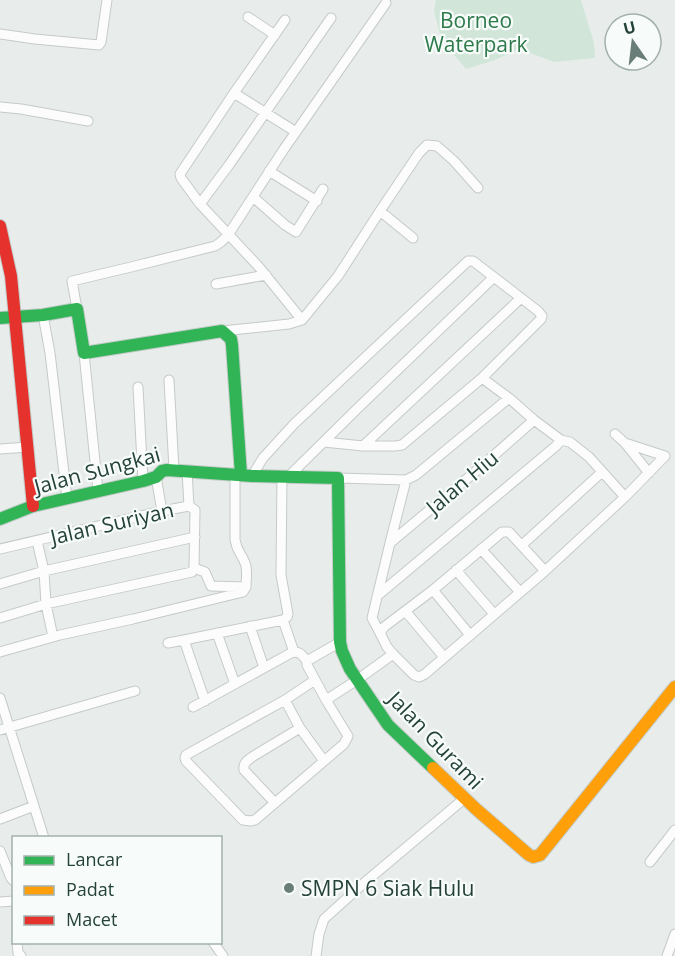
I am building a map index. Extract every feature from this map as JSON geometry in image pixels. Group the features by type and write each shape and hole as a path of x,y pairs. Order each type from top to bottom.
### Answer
{"street":[{"path":"0,34 99,45 107,0"},
{"path":"98,491 84,353 72,280 215,246 221,242 386,3"},
{"path":"248,17 275,35"},
{"path":"200,204 331,18"},
{"path":"285,20 180,172 181,178 200,204 266,275 302,320"},
{"path":"234,93 296,132"},
{"path":"0,107 88,121"},
{"path":"84,353 222,331 289,324 302,320 338,276 419,153 428,145 436,146 454,161 478,188"},
{"path":"269,171 316,201"},
{"path":"253,197 285,225 296,231 323,189"},
{"path":"380,211 413,238"},
{"path":"0,226 11,276 16,317 33,506"},
{"path":"243,475 263,458 294,424 470,260 542,316 482,378 402,445 363,446 324,442"},
{"path":"216,284 266,275"},
{"path":"168,643 283,620 287,617 281,575 285,476 324,442 494,277"},
{"path":"363,446 521,298"},
{"path":"0,318 43,315 77,309"},
{"path":"43,315 50,353 67,499"},
{"path":"0,652 243,592 246,587 245,561 236,549 235,540 243,475 232,345 231,339 222,331"},
{"path":"482,378 561,440 570,442 589,457 625,497"},
{"path":"169,380 181,470 189,506"},
{"path":"138,387 143,481"},
{"path":"338,478 406,480 416,476 509,398"},
{"name":"Jalan Hiu","path":"390,543 534,420"},
{"path":"615,434 625,442 649,473"},
{"path":"377,597 561,440"},
{"path":"625,442 670,458"},
{"path":"0,449 28,447"},
{"path":"406,480 372,618 387,647 414,675 419,677 520,592 649,473 670,458"},
{"name":"Jalan Sungkai","path":"0,519 33,506 143,481 156,477 162,471 338,478"},
{"path":"522,545 602,472"},
{"path":"156,477 162,511"},
{"name":"Jalan Gurami","path":"338,478 340,642 350,669 388,725 529,855 533,857 540,855 675,687"},
{"name":"Jalan Suriyan","path":"0,549 189,506 195,510 195,537"},
{"path":"380,633 384,627 406,612 502,532 509,532 544,570"},
{"path":"0,584 44,571 195,537 192,572 46,604 0,618"},
{"path":"37,541 44,571 46,604 54,637"},
{"path":"481,549 520,592"},
{"path":"194,568 205,572 211,586 246,587"},
{"path":"456,570 494,614"},
{"path":"433,590 470,635"},
{"path":"406,612 444,657"},
{"path":"283,620 294,652"},
{"path":"250,626 264,668"},
{"path":"217,633 235,684"},
{"path":"184,640 205,701"},
{"path":"307,661 340,642"},
{"path":"193,708 294,652 300,653 307,661 315,680 348,736 344,744 255,820 243,820 186,761 186,755 285,700 315,680"},
{"path":"326,700 393,654"},
{"path":"5,729 135,691"},
{"path":"0,698 5,729 44,836"},
{"path":"285,700 300,728 324,761"},
{"path":"275,803 244,770 244,763 300,728"},
{"path":"316,956 324,919 334,908 465,798"},
{"path":"0,819 34,806"},
{"path":"650,862 675,830"},
{"path":"0,851 12,879"},
{"path":"667,956 674,938"}],"green space":[{"name":"Borneo Waterpark","path":"436,0 581,0 594,43 595,58 554,62 520,49 466,69 442,41 434,11"}],"traffic: fast":[{"path":"0,318 43,315 77,309 84,353 222,331 231,339 232,345 241,475"},
{"path":"0,519 33,506 143,481 167,470 252,476 338,478 342,651 350,669 388,725 433,768"}],"traffic: slow":[{"path":"433,768 529,855 533,857 540,855 675,687"}],"traffic: jam":[{"path":"0,226 11,276 33,506"}],"place":[{"name":"SMPN 6 Siak Hulu","path":"289,888"}]}
